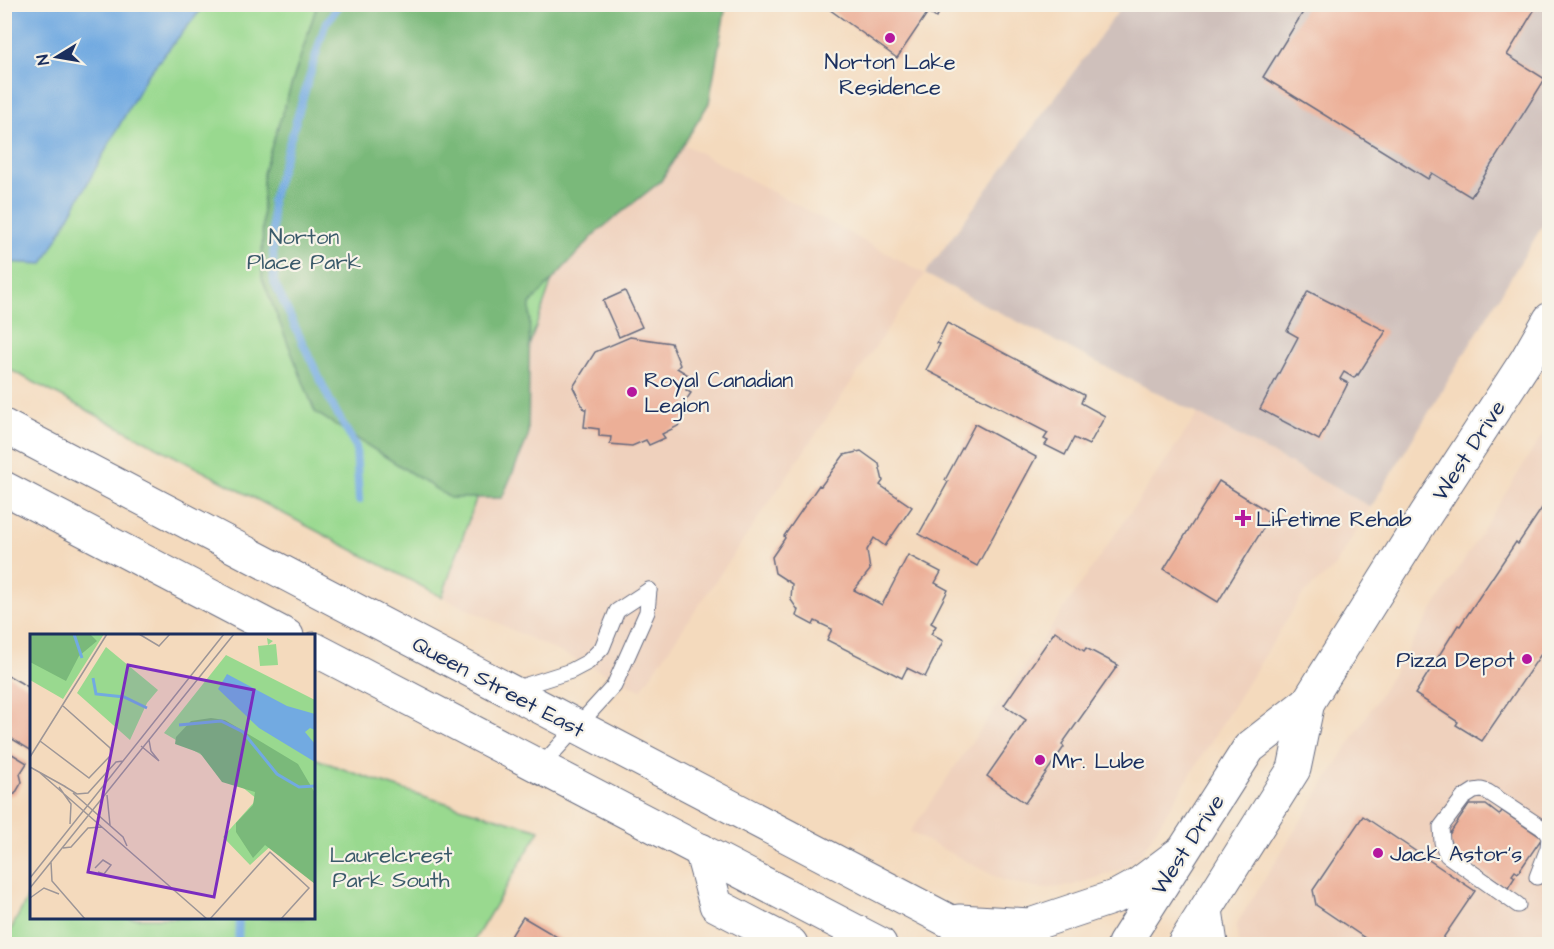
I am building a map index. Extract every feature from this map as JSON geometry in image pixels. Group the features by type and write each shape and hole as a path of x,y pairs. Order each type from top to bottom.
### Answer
{"main road":[{"name":"West Drive","path":"1124,945 1179,854 1249,748 1308,702 1415,531 1527,359 1550,319"},
{"name":"Queen Street East","path":"4,426 993,945"},
{"path":"4,488 283,634"},
{"path":"315,650 880,945"},
{"name":"West Drive","path":"1184,945 1294,769 1308,702"},
{"path":"701,850 716,905 790,945"},
{"path":"947,920 1030,925 1117,896 1139,884 1179,854"},
{"path":"1206,910 1211,945"}],"lane":[{"path":"509,691 588,662 602,648 617,611 649,590 647,612 614,686 540,767"},
{"path":"1518,905 1447,855 1442,842 1441,827 1468,794 1481,790 1488,792 1544,829 1550,837 1537,878"}],"shaded area":[{"path":"1123,5 1549,5 1549,215 1371,507 1198,414 925,274"},
{"path":"641,121 925,274 641,690 442,597 558,263"},
{"path":"1198,414 1371,507 1333,569 1303,594 1144,849 1135,860 1117,871 1070,886 1040,889 1002,880 910,832"},
{"path":"1549,424 1549,944 1238,944 1239,920"}],"green space":[{"name":"Norton Place Park","path":"4,5 700,5 558,263 442,597 5,367"},
{"path":"317,5 726,5 709,103 661,181 597,232 530,304 528,437 502,498 450,498 315,412 262,278 263,173"},
{"name":"Laurelcrest Park South","path":"315,758 426,797 540,830 472,944 5,944 30,893 30,919 315,919"}],"water":[{"path":"5,4 205,5 146,77 43,264 5,262"}],"building":[{"name":"Norton Lake Residence","path":"822,4 945,4 936,18 928,12 897,58"},
{"path":"1308,4 1538,4 1507,55 1545,79 1471,197 1432,173 1428,179 1263,77"},
{"path":"625,291 642,327 619,337 603,301"},
{"path":"1308,291 1386,331 1358,375 1354,378 1344,372 1340,379 1348,383 1319,440 1260,409 1298,337 1287,331"},
{"path":"947,323 1084,395 1081,403 1105,416 1089,445 1074,438 1065,455 1045,445 1048,441 1044,439 1048,433 926,370 940,344 937,343"},
{"name":"Royal Canadian Legion","path":"630,337 671,343 680,365 677,368 693,378 686,390 691,393 684,403 690,407 678,426 662,434 665,438 649,445 646,440 632,446 610,444 611,437 599,436 599,429 584,427 586,409 573,387 595,352"},
{"path":"975,424 1036,457 977,566 919,534 948,482 945,480"},
{"path":"861,451 879,464 883,481 880,485 912,507 885,546 874,538 867,550 870,570 854,590 882,605 908,555 941,572 935,583 948,590 931,623 936,626 931,634 943,641 925,677 907,668 902,678 827,640 832,629 815,621 813,625 796,616 798,610 791,600 792,584 775,573 772,557 819,485 821,486 844,455"},
{"path":"1219,481 1272,514 1218,602 1164,569"},
{"path":"1550,496 1550,641 1482,741 1456,725 1458,722 1415,694 1458,625 1460,626"},
{"path":"1055,631 1084,651 1086,648 1118,665 1062,744 1064,747 1025,803 987,776 1026,720 1004,705"},
{"path":"9,676 30,688 30,750 4,734 4,684"},
{"path":"4,749 27,763 20,774 22,782 15,794 6,796 4,799"},
{"path":"1469,805 1486,805 1499,815 1502,811 1542,838 1518,873 1515,871 1512,875 1515,877 1508,888 1455,852 1448,836"},
{"name":"Jack Astor's","path":"1363,816 1475,891 1439,944 1374,944 1316,905 1313,890"},
{"path":"523,917 569,944 506,944"}],"waterway":[{"path":"340,4 325,25 272,200 274,282 331,403 356,447 359,500"},
{"path":"238,944 239,919"}],"place":[{"name":"Norton Lake Residence","path":"890,38"},
{"name":"Royal Canadian Legion","path":"632,392"},
{"name":"Lifetime Rehab","path":"1243,518"},
{"name":"Pizza Depot","path":"1527,659"},
{"name":"Mr. Lube","path":"1040,760"},
{"name":"Jack Astor's","path":"1378,853"}]}
